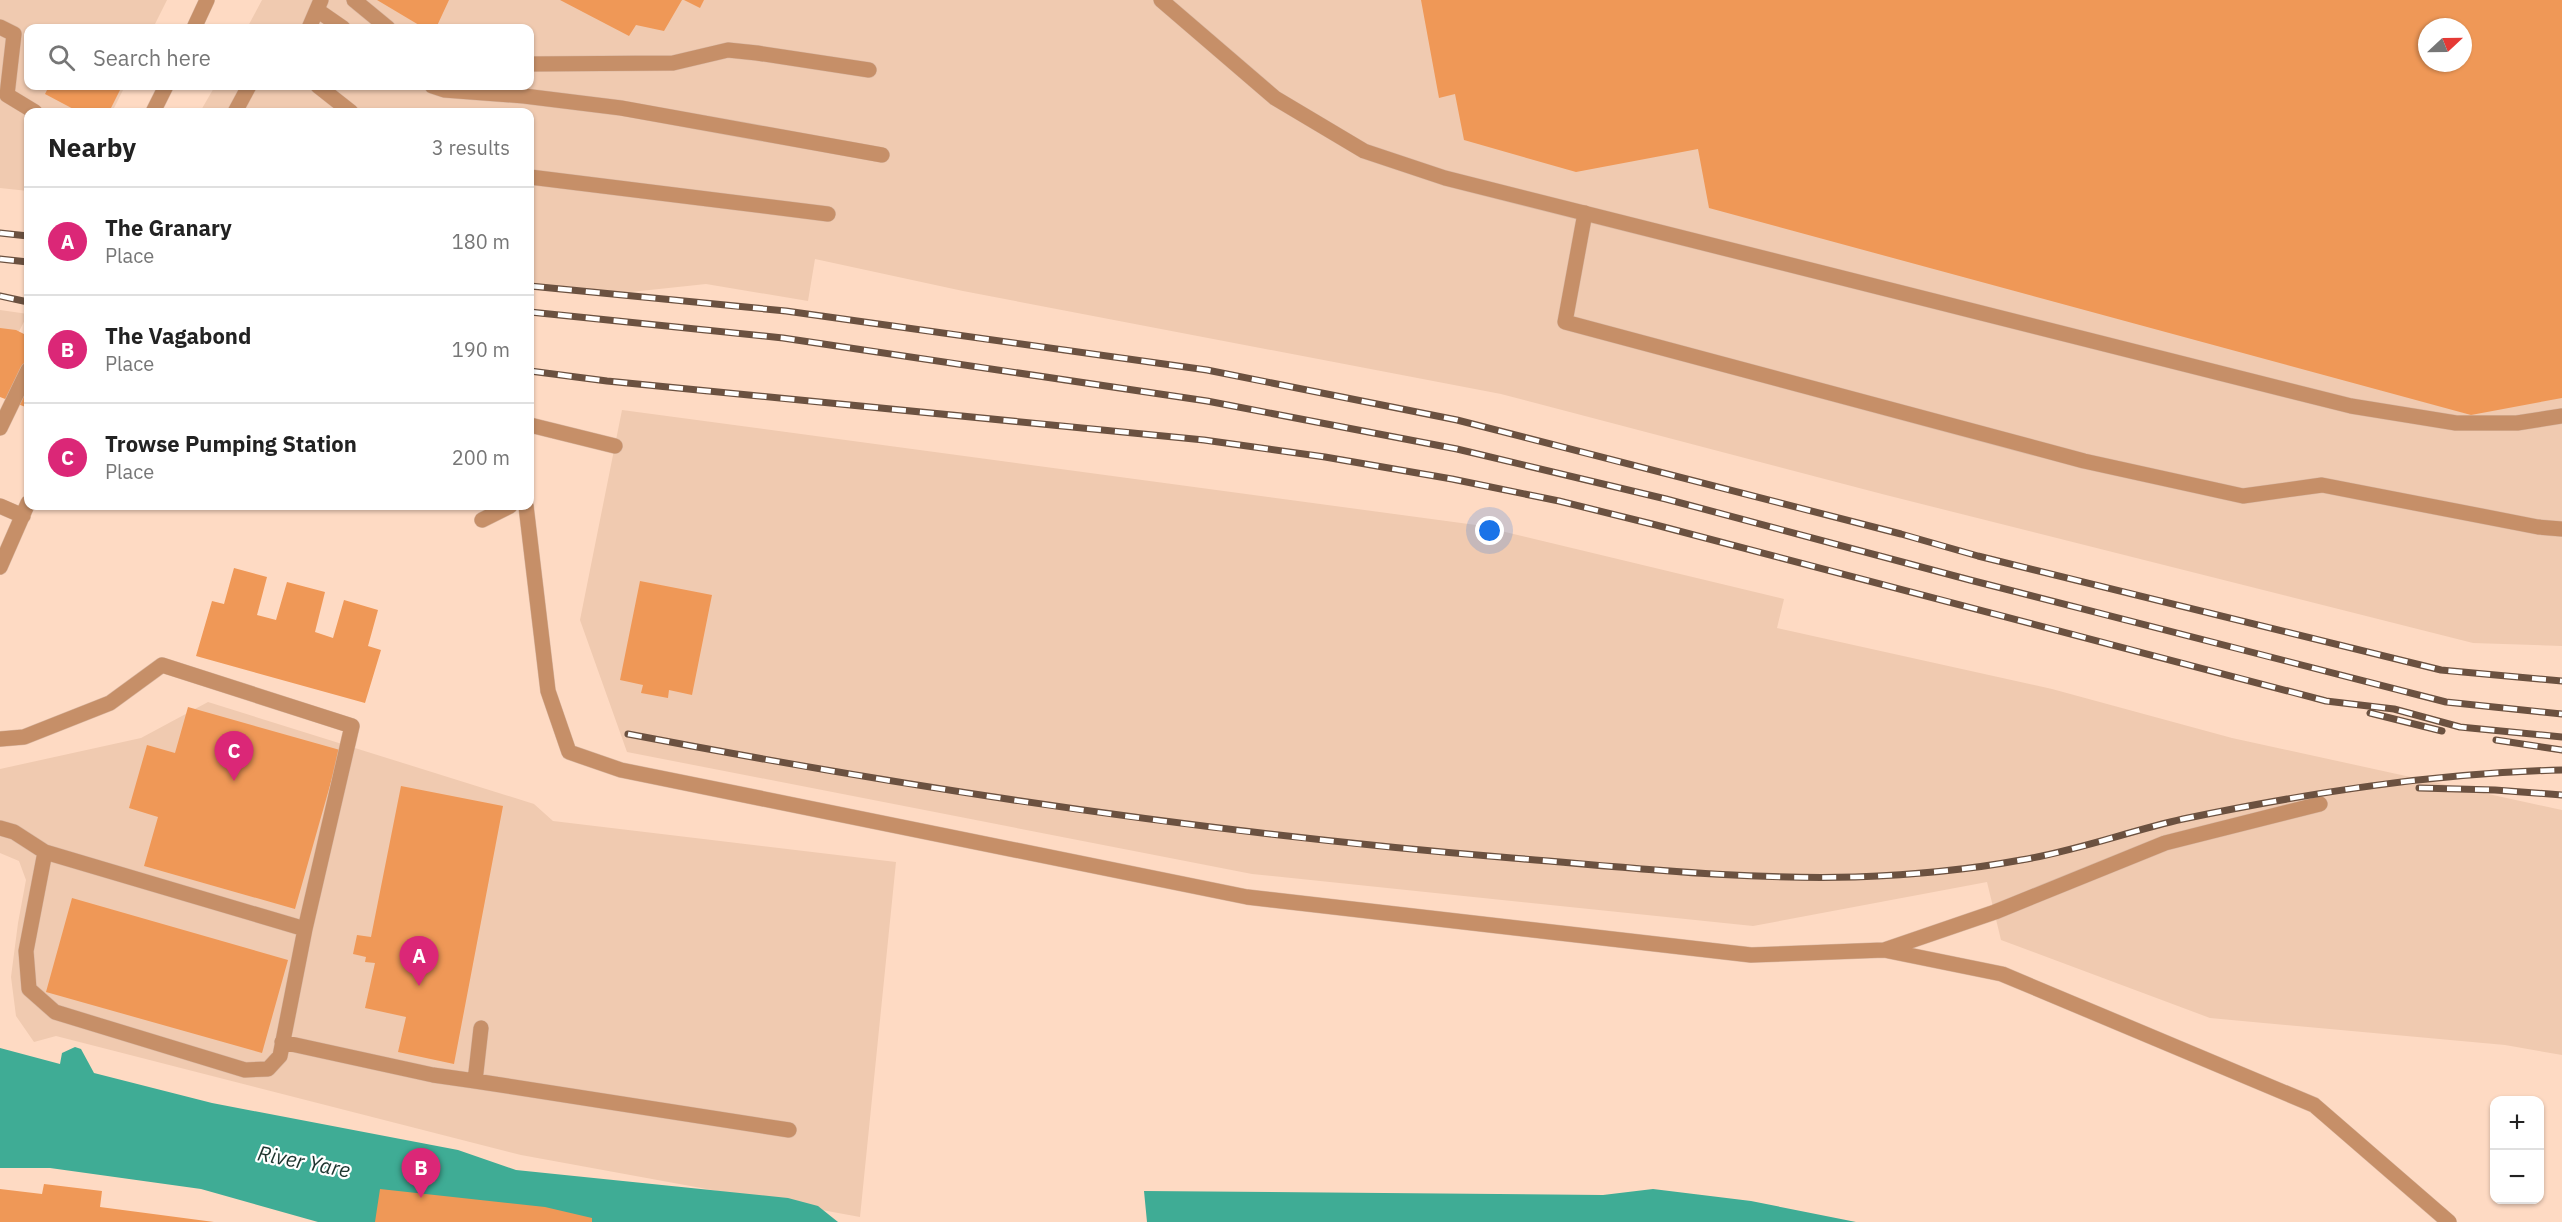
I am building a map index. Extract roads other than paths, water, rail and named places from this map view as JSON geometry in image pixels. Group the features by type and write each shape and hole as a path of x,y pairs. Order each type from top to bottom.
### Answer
{"street":[{"path":"196,24 207,0"},
{"path":"354,0 383,24"},
{"path":"1161,0 1275,98 1364,151 1445,178 2351,406 2456,423 2517,423 2562,416"},
{"path":"311,24 319,5 339,24"},
{"path":"0,27 14,34 8,95 29,108"},
{"path":"534,64 674,63 728,50 757,52 869,70"},
{"path":"155,108 164,90"},
{"path":"237,108 247,90"},
{"path":"323,90 346,108"},
{"path":"444,90 524,96 621,108 882,155"},
{"path":"534,177 828,214"},
{"path":"1585,213 1565,322 2084,461 2243,496 2322,485 2538,527 2562,529"},
{"path":"0,428 24,378"},
{"path":"534,426 615,446"},
{"path":"0,506 24,509"},
{"path":"0,567 26,510"},
{"path":"482,520 502,510"},
{"path":"526,510 548,692 569,752 621,770 1247,897 1751,956 1884,950 2002,974 2314,1105 2449,1222"},
{"path":"0,739 24,738 110,703 162,665 352,726 305,929 280,1056 268,1069 244,1070 55,1012 28,989 26,951 45,852"},
{"path":"1884,950 1995,912 2165,843 2320,804"},
{"path":"0,828 14,832 45,852 305,929"},
{"path":"475,1081 481,1028"},
{"path":"282,1042 433,1075 789,1130"}],"water":[{"name":"River Yare","path":"75,1047 81,1049 94,1073 212,1103 458,1150 516,1170 788,1198 818,1206 838,1222 318,1222 201,1189 50,1168 0,1168 0,1048 60,1064 62,1053"},
{"path":"1653,1189 1751,1201 1856,1222 1147,1222 1144,1191 1603,1195"}],"railway":[{"path":"0,233 24,236"},
{"path":"0,259 24,262"},
{"path":"534,286 786,311 1207,370 1457,420 1901,534 1978,556 2441,670 2562,681"},
{"path":"0,296 24,301"},
{"path":"534,312 783,338 1207,401 1457,449 1666,499 1970,580 2446,702 2562,714"},
{"path":"534,372 607,381 1204,440 1325,457 1452,479 1559,501 1656,525 2326,701 2394,709 2460,727 2562,737"},
{"path":"2370,713 2442,731"},
{"path":"628,734 958,792 1179,823 1401,848 1769,877 1855,877 1980,867 2062,851 2183,819 2324,793 2466,775 2562,770"},
{"path":"2496,740 2562,750"},
{"path":"2419,788 2562,795"}],"place":[{"name":"Trowse Pumping Station","path":"234,781"},
{"name":"The Granary","path":"419,986"},
{"name":"The Vagabond","path":"421,1198"}]}
